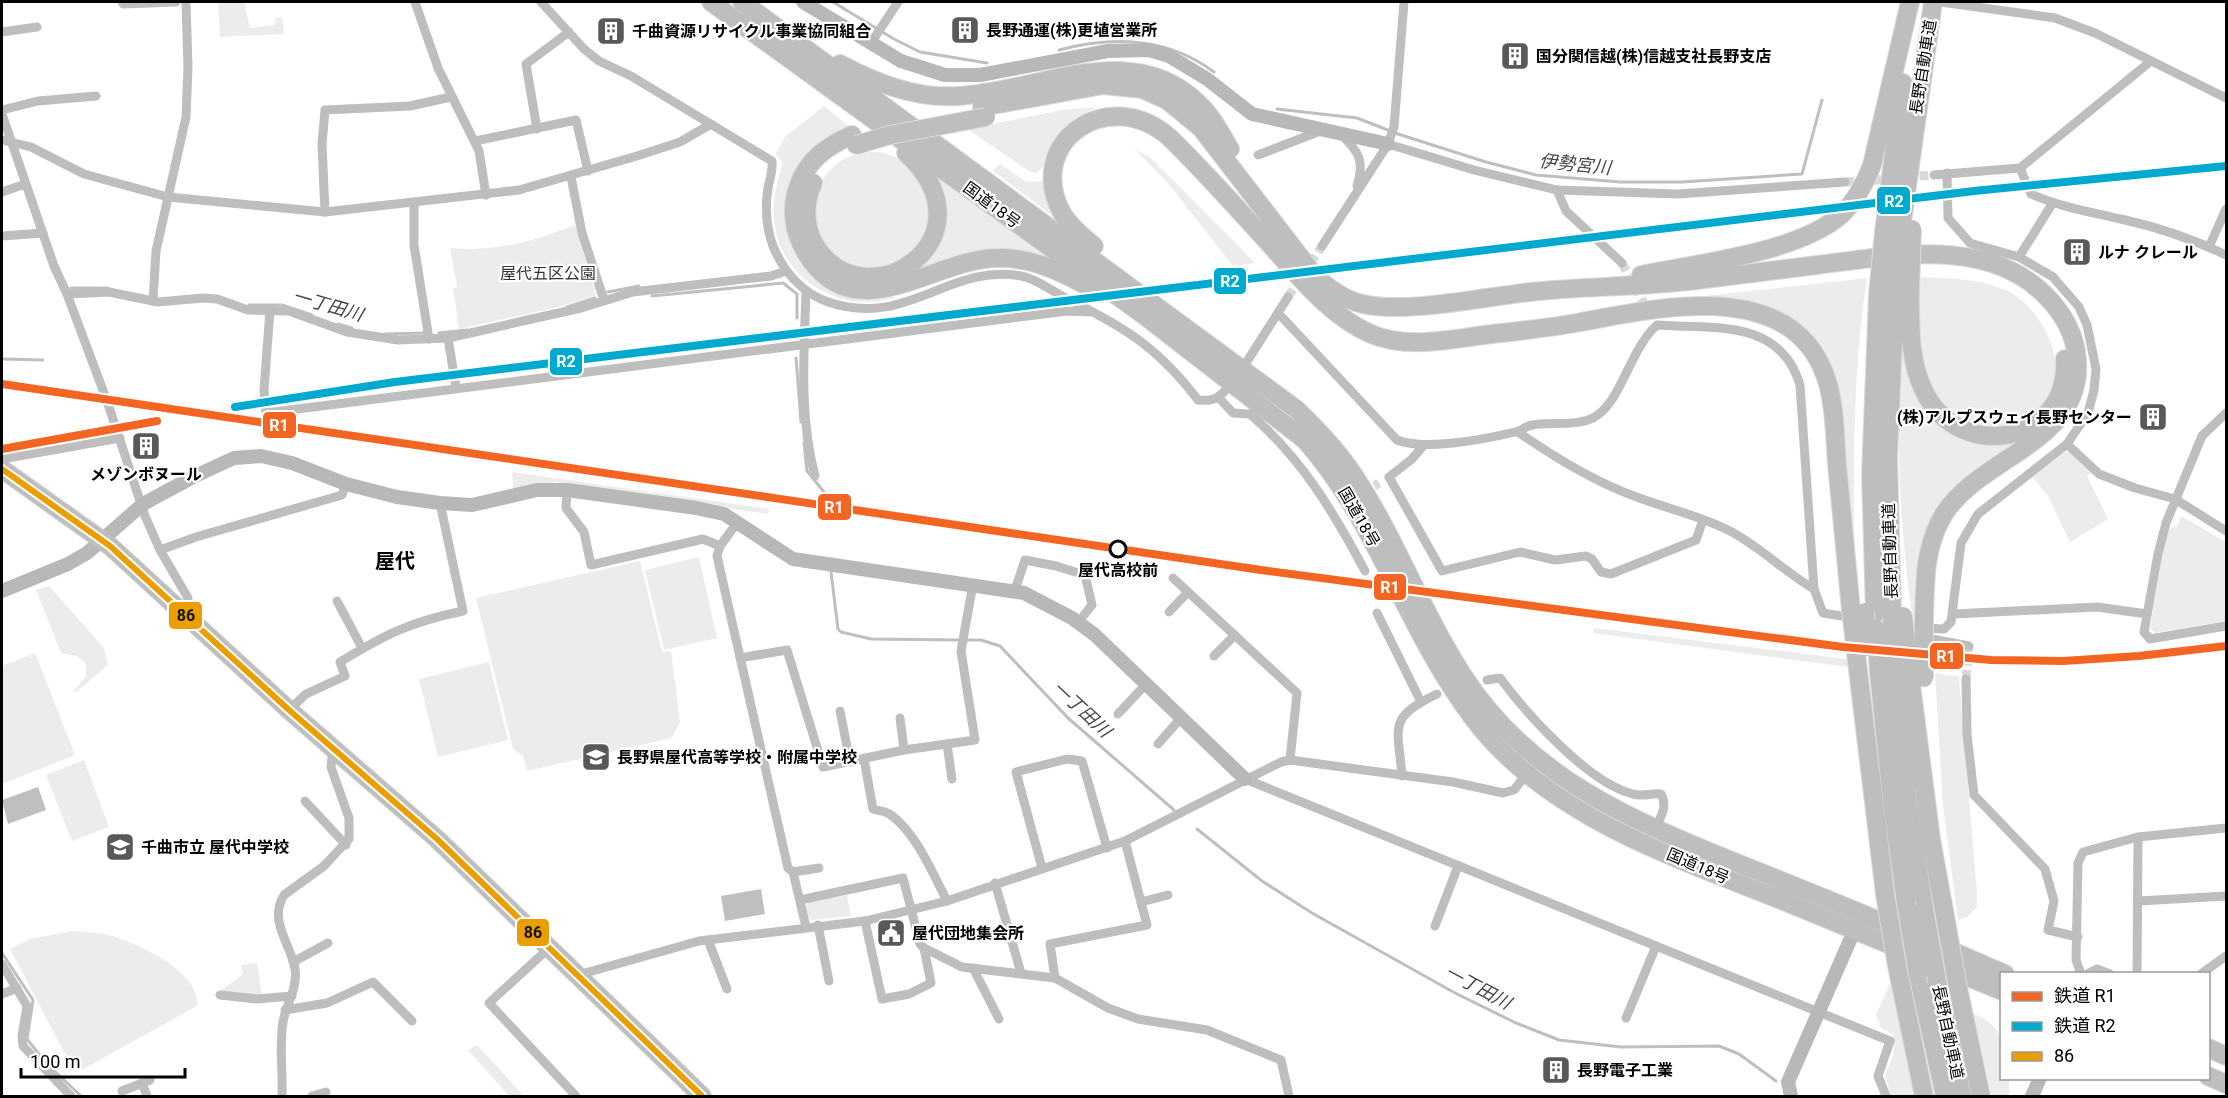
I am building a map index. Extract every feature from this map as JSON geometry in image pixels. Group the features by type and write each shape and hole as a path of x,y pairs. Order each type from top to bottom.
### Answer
{"highway":[{"name":"国道18号","path":"711,2 1145,316 1296,409 1337,452 1370,500 1399,555 1420,616 1450,685 1475,720 1527,773 1584,812 1623,833 1858,922 2000,972"},
{"name":"国道18号","path":"742,2 1176,318 1238,375 1324,462 1356,507 1380,552 1420,616 1465,679 1515,740 1569,783 1655,828 2000,991"},
{"path":"1583,286 1760,250 1815,231 1842,214 1859,192 1872,165 1922,7"},
{"name":"長野自動車道","path":"1899,230 1921,76 1922,7"},
{"name":"長野自動車道","path":"1880,616 1894,294 1922,7"},
{"path":"790,38 876,81 928,95 973,95 1113,70 1156,77 1181,90 1205,111 1293,249"},
{"path":"1145,316 1058,272 1014,258 969,261 909,283 880,290 853,288 828,276 818,268 801,245 794,220 796,193 807,167 816,157 854,140 890,135 1103,85 1129,86 1155,94 1179,108 1201,128 1314,275 1337,294 1357,302 1379,307 1419,305 1583,286 1691,280 1875,258 1934,255 1971,258 1997,265 2019,275 2045,295 2056,307 2072,335 2077,362 2075,388 2054,424 2033,443 1973,482 1946,512 1930,547 1924,620 1889,674 1879,845 1897,966 1924,1096"},
{"path":"833,90 919,165 932,185 936,197 937,225 929,246 912,264 888,275 861,276 838,268 819,251 808,228 806,203 814,179 830,160 854,140"},
{"path":"984,112 1106,95 1132,98 1158,107 1180,123 1201,146 1300,277"},
{"path":"1176,318 1083,237 1063,214 1058,203 1054,178 1059,153 1074,132 1095,119 1121,115 1135,117 1159,128 1200,168 1321,300 1354,326 1372,334 1400,341 1512,332 1665,307 1716,307 1749,310 1780,321 1807,344 1824,371 1832,401 1880,616 1889,674 1931,839 1958,988 1982,1096"},
{"path":"1610,316 1669,296 1702,290 1919,265 1971,270 2001,279 2026,294 2049,316 2057,330 2064,355 2064,379 2047,413 2028,428 2004,436 1976,435 1946,420 1924,391 1894,294"},
{"name":"長野自動車道","path":"1894,294 1871,474 1880,616 1924,909 1962,1096"},
{"path":"2,469 102,538 288,710 437,839 702,1096"},
{"name":"長野自動車道","path":"1889,674 1893,808 1918,974 1945,1096"},
{"path":"2210,1049 2226,1056"},
{"path":"2210,1058 2226,1064"},
{"path":"2210,1077 2226,1084"}],"street":[{"path":"122,2 123,4 161,4 176,2"},
{"path":"153,301 156,251 186,117 188,67 186,2"},
{"path":"415,2 451,97 475,141 484,168 486,195"},
{"path":"541,2 599,61 631,76 772,161 766,216 773,247 786,271 806,292 838,306 857,310 878,310 900,306 959,282 983,276 1024,276 1137,336 1175,371 1198,400 1209,401 1219,398 1238,375 1288,297"},
{"path":"803,2 874,39 901,61 945,75 980,75 1108,51 1149,50 1169,56 1207,79 1252,114 1340,134 1391,136 1474,170 1557,190 1678,194 1845,183"},
{"path":"874,39 898,2"},
{"path":"1322,246 1391,136 1404,2"},
{"path":"1922,7 2055,18 2094,33 2226,98"},
{"path":"2,32 37,27"},
{"path":"537,129 526,64 569,32"},
{"path":"1934,175 2020,168 2151,61"},
{"path":"96,96 38,101 2,112 25,184 160,550 188,598 186,614"},
{"path":"325,212 322,144 325,110 410,106 451,97"},
{"path":"475,141 576,120 588,171"},
{"path":"2,140 32,147 84,174 168,197 325,212 519,190 571,177 680,141 711,124"},
{"path":"1258,155 1323,130"},
{"path":"1340,134 1353,146 1362,161 1362,170 1354,197"},
{"path":"2020,168 2031,195 2052,204 2124,219 2209,247 2226,255"},
{"path":"1279,314 1397,441 1408,445 1423,446 1518,432 1528,425 1582,422 1598,415 1607,405 1655,323 1756,334 1777,345 1792,363 1800,385 1814,589 1823,613 1880,616 1944,629 1954,614 1956,574 1961,543 1978,514 2067,444 2088,413 2096,369 2094,348 2079,307 2064,287 2053,277 2019,257 1970,243 1948,218 1947,173"},
{"path":"571,177 582,233 604,300"},
{"path":"2,192 25,184"},
{"path":"1557,190 1566,212 1622,263"},
{"path":"414,203 414,245 429,339"},
{"path":"2019,257 2052,204"},
{"path":"2209,247 2226,209"},
{"path":"2,236 43,233"},
{"path":"67,294 109,292 153,301 217,299 248,310 289,311 359,335 398,340 448,338 581,308 633,292 771,276 786,271"},
{"path":"806,292 803,344 806,417 815,476"},
{"path":"270,310 264,390 266,413 1067,311 1094,312"},
{"path":"448,338 456,387"},
{"path":"1219,398 1233,413 1250,414 1280,440 1335,510 1365,571"},
{"path":"2226,413 2202,436 2175,499 2158,554 2144,632 2150,639 2226,626"},
{"path":"1518,432 1553,457 1631,496 1703,520 1753,543 1793,578 1814,589"},
{"path":"2,459 120,438"},
{"path":"2067,444 2099,474 2175,499 2226,531"},
{"path":"1379,483 1412,459 1423,446"},
{"path":"2,591 68,564 87,552 143,504 221,463 246,457 276,458 346,484 397,497 440,503 472,505 537,490 567,490 696,508 724,514 793,559 1024,593 1051,606 1095,635 1245,779 1890,1041 1878,1076 1886,1096"},
{"path":"1389,477 1442,571 1520,552 1555,560 1586,556 1592,559 1601,572 1611,574 1696,540 1703,520"},
{"path":"160,550 196,537 342,495 346,484"},
{"path":"567,490 566,508 584,532 591,565 704,539 720,546"},
{"path":"288,710 306,694 345,676 340,662 362,648 421,619 463,611 440,503"},
{"path":"737,524 720,546 717,556 788,868 793,872 806,927"},
{"path":"1017,584 1024,561 1056,566 1085,575 1092,606 1084,615"},
{"path":"1173,578 1297,693 1290,760"},
{"path":"740,658 787,650 823,768 904,750 975,740 961,651 973,584"},
{"path":"1169,612 1188,592"},
{"path":"337,601 362,648"},
{"path":"1954,614 2097,607 2147,614"},
{"path":"1377,613 1420,702"},
{"path":"1880,616 1903,634 1969,646"},
{"path":"1214,656 1235,635"},
{"path":"1486,680 1500,678 1524,709 1555,742 1596,774 1632,794 1660,794 1665,800 1664,809 1655,828"},
{"path":"1966,679 1967,734 1974,795 2045,869 2054,901 2048,930 2078,937"},
{"path":"1119,714 1146,684"},
{"path":"1402,776 1398,726 1403,714 1437,694"},
{"path":"840,711 850,762"},
{"path":"900,718 904,750"},
{"path":"1158,744 1181,718"},
{"path":"947,744 952,779"},
{"path":"282,1096 283,1025 285,1010 296,980 293,962 279,929 279,902 284,895 324,866 346,845 351,829 344,801 334,782 331,767 333,749"},
{"path":"864,759 873,809 890,813 899,823 924,855 947,901"},
{"path":"1042,868 1016,772 1067,759 1082,761 1107,848"},
{"path":"578,975 708,940 865,921 947,901 995,883 1125,842 1245,779 1290,760 1503,793 1514,790 1527,773"},
{"path":"305,801 346,845"},
{"path":"2080,972 2076,960 2078,863 2083,852 2138,837 2226,828"},
{"path":"2137,972 2138,837"},
{"path":"1055,978 1050,944 1147,925 1125,842"},
{"path":"1436,927 1458,866"},
{"path":"793,872 819,868"},
{"path":"800,900 903,878 920,944 924,948 963,967 1055,978 1108,1008 1138,1019 1206,1030 1281,1060 1290,1096"},
{"path":"995,883 1021,973"},
{"path":"1141,902 1168,895"},
{"path":"2139,901 2226,896"},
{"path":"865,921 882,999 909,994 931,983 924,948"},
{"path":"1791,1096 1788,1082 1817,1011 1858,922"},
{"path":"818,925 830,981"},
{"path":"708,940 727,989"},
{"path":"293,962 328,943"},
{"path":"1626,1018 1656,946"},
{"path":"549,948 489,1003 576,1096"},
{"path":"2204,972 2226,956"},
{"path":"2,964 27,1006 22,1036 23,1046 71,1096"},
{"path":"973,968 999,1019"},
{"path":"2090,972 2097,969 2105,972"},
{"path":"285,1010 327,1003 373,982 411,1021"},
{"path":"2,994 18,988"},
{"path":"220,995 257,999 292,996"},
{"path":"2032,1096 2039,1080"},
{"path":"122,1091 146,1081 147,1096"},
{"path":"312,1096 326,1092"}],"green space":[{"path":"218,2 244,2 250,28 275,25 275,18 282,17 284,34 220,37"},
{"path":"824,106 852,129 828,137 808,152 795,173 787,197 786,222 792,247 804,268 824,284 849,292 896,297 862,302 828,294 800,274 780,245 775,224 774,204 783,163 776,154 785,137"},
{"path":"1097,107 1080,116 1065,129 1044,165 1036,173 1029,171 967,129 1062,110"},
{"path":"1134,148 1152,159 1255,263 1233,266 1168,183"},
{"path":"872,152 894,157 913,169 925,188 930,210 925,232 913,251 894,263 872,268 850,263 831,251 819,232 814,210 819,188 831,169 850,157"},
{"path":"1000,164 1027,182 1049,181 1066,226 993,171"},
{"path":"928,168 1052,259 912,272 936,241"},
{"name":"屋代五区公園","path":"575,225 596,295 559,307 459,329 453,288 457,287 450,248 499,247 544,236"},
{"path":"1922,277 1984,283 2003,289 2030,308 2041,322 2049,338 2056,372 2053,388 2045,403 2028,419 1994,427 1982,427 1948,412 1937,400 1924,368 1921,350 1918,297 1919,281"},
{"path":"1867,278 1856,389 1855,573 1835,379 1823,347 1807,329 1780,313 1746,302 1697,301 1696,297"},
{"path":"1901,345 1906,345 1913,385 1920,400 1946,428 1980,444 2018,442 1944,502 1918,618 1912,617 1904,549 1898,413"},
{"path":"2065,452 2069,452 2091,473 2087,476 2108,519 2070,542 2048,496 2032,477"},
{"path":"512,472 769,509 768,514 555,482 513,489"},
{"path":"2181,516 2226,542 2226,621 2155,633 2150,628 2165,542 2169,529 2178,525"},
{"path":"699,557 717,638 664,650 645,570"},
{"path":"640,561 662,652 671,651 680,722 672,738 527,771 523,756 513,749 476,598"},
{"path":"49,586 104,648 108,665 75,693 74,690 86,676 86,664 77,656 61,653 36,590"},
{"path":"1594,628 1847,659 1848,667 1593,633"},
{"path":"35,653 75,755 2,784 2,666"},
{"path":"489,662 508,740 438,757 419,679"},
{"path":"1935,673 1959,677 1977,907 1967,917 1958,920 1943,806"},
{"path":"84,760 109,827 72,841 46,775"},
{"path":"847,895 851,916 812,920 807,916 805,906 809,902"},
{"path":"71,931 112,936 166,961 189,982 196,994 197,1006 78,1072 63,1050 10,949 30,939"},
{"path":"257,963 262,995 219,992 243,974 241,965"},
{"path":"1892,979 1916,1096 1891,1096 1885,1075 1894,1054 1893,1034 1881,1028 1876,1015"},
{"path":"1973,1013 1993,1025 2000,1037 2000,1080 2009,1080 2009,1096 1992,1096"},
{"path":"477,1045 524,1096 509,1096 468,1050"}],"shaded area":[{"path":"38,787 46,810 8,824 2,800"},
{"path":"761,889 765,914 725,921 721,896"}],"waterway":[{"name":"伊勢宮川","path":"833,2 920,52 987,63"},
{"name":"伊勢宮川","path":"1059,50 1100,43 1140,43 1178,52 1214,72"},
{"name":"伊勢宮川","path":"1277,109 1357,118 1398,134 1536,175 1620,182 1682,182 1802,174 1822,100"},
{"name":"一丁田川","path":"652,296 783,283 797,294 797,318"},
{"name":"一丁田川","path":"608,292 639,286"},
{"name":"一丁田川","path":"71,288 108,288"},
{"name":"一丁田川","path":"567,307 595,298"},
{"name":"一丁田川","path":"249,305 282,305 312,315"},
{"name":"一丁田川","path":"338,324 352,328"},
{"name":"一丁田川","path":"439,333 467,330"},
{"name":"一丁田川","path":"385,334 423,333"},
{"name":"一丁田川","path":"796,358 801,422"},
{"name":"一丁田川","path":"2,359 43,360"},
{"name":"一丁田川","path":"804,443 807,471 824,492 825,501"},
{"name":"一丁田川","path":"831,572 838,629 841,632 871,639 959,640"},
{"name":"一丁田川","path":"967,640 981,640 1000,646 1068,718 1174,810"},
{"name":"一丁田川","path":"1197,829 1262,881 1312,913 1455,993 1516,1023 1559,1040 1621,1047 1719,1046 1739,1054 1776,1081"},
{"path":"2,953 33,1000 27,1039 47,1064 81,1096"}],"tunnel":[{"path":"1906,177 1934,175"},
{"path":"1845,182 1893,179"},
{"path":"1288,297 1322,246"},
{"path":"1622,263 1654,322"},
{"path":"1363,493 1379,483"},
{"path":"1966,679 1969,646"}],"rail line":[{"name":"R2","path":"235,407 395,382 1974,191 2226,166"},
{"name":"R1","path":"2,384 1261,570 1843,647 1991,660 2063,661 2139,656 2226,646"},
{"name":"R1","path":"2,449 157,421"}],"transit line":[{"name":"86","path":"2,469 110,546 289,710 437,839 702,1096"}],"place":[{"name":"長野通運(株)更埴営業所","path":"965,30"},
{"name":"千曲資源リサイクル事業協同組合","path":"611,31"},
{"name":"国分関信越(株)信越支社長野支店","path":"1515,56"},
{"name":"ルナ クレール","path":"2077,252"},
{"name":"(株)アルプスウェイ長野センター","path":"2153,417"},
{"name":"メゾンボヌール","path":"146,446"},
{"name":"屋代高校前","path":"1118,549"},
{"name":"長野県屋代高等学校・附属中学校","path":"596,757"},
{"name":"千曲市立 屋代中学校","path":"120,847"},
{"name":"屋代団地集会所","path":"891,933"},
{"name":"長野電子工業","path":"1556,1070"}],"district":[{"name":"屋代","path":"395,561"}]}
